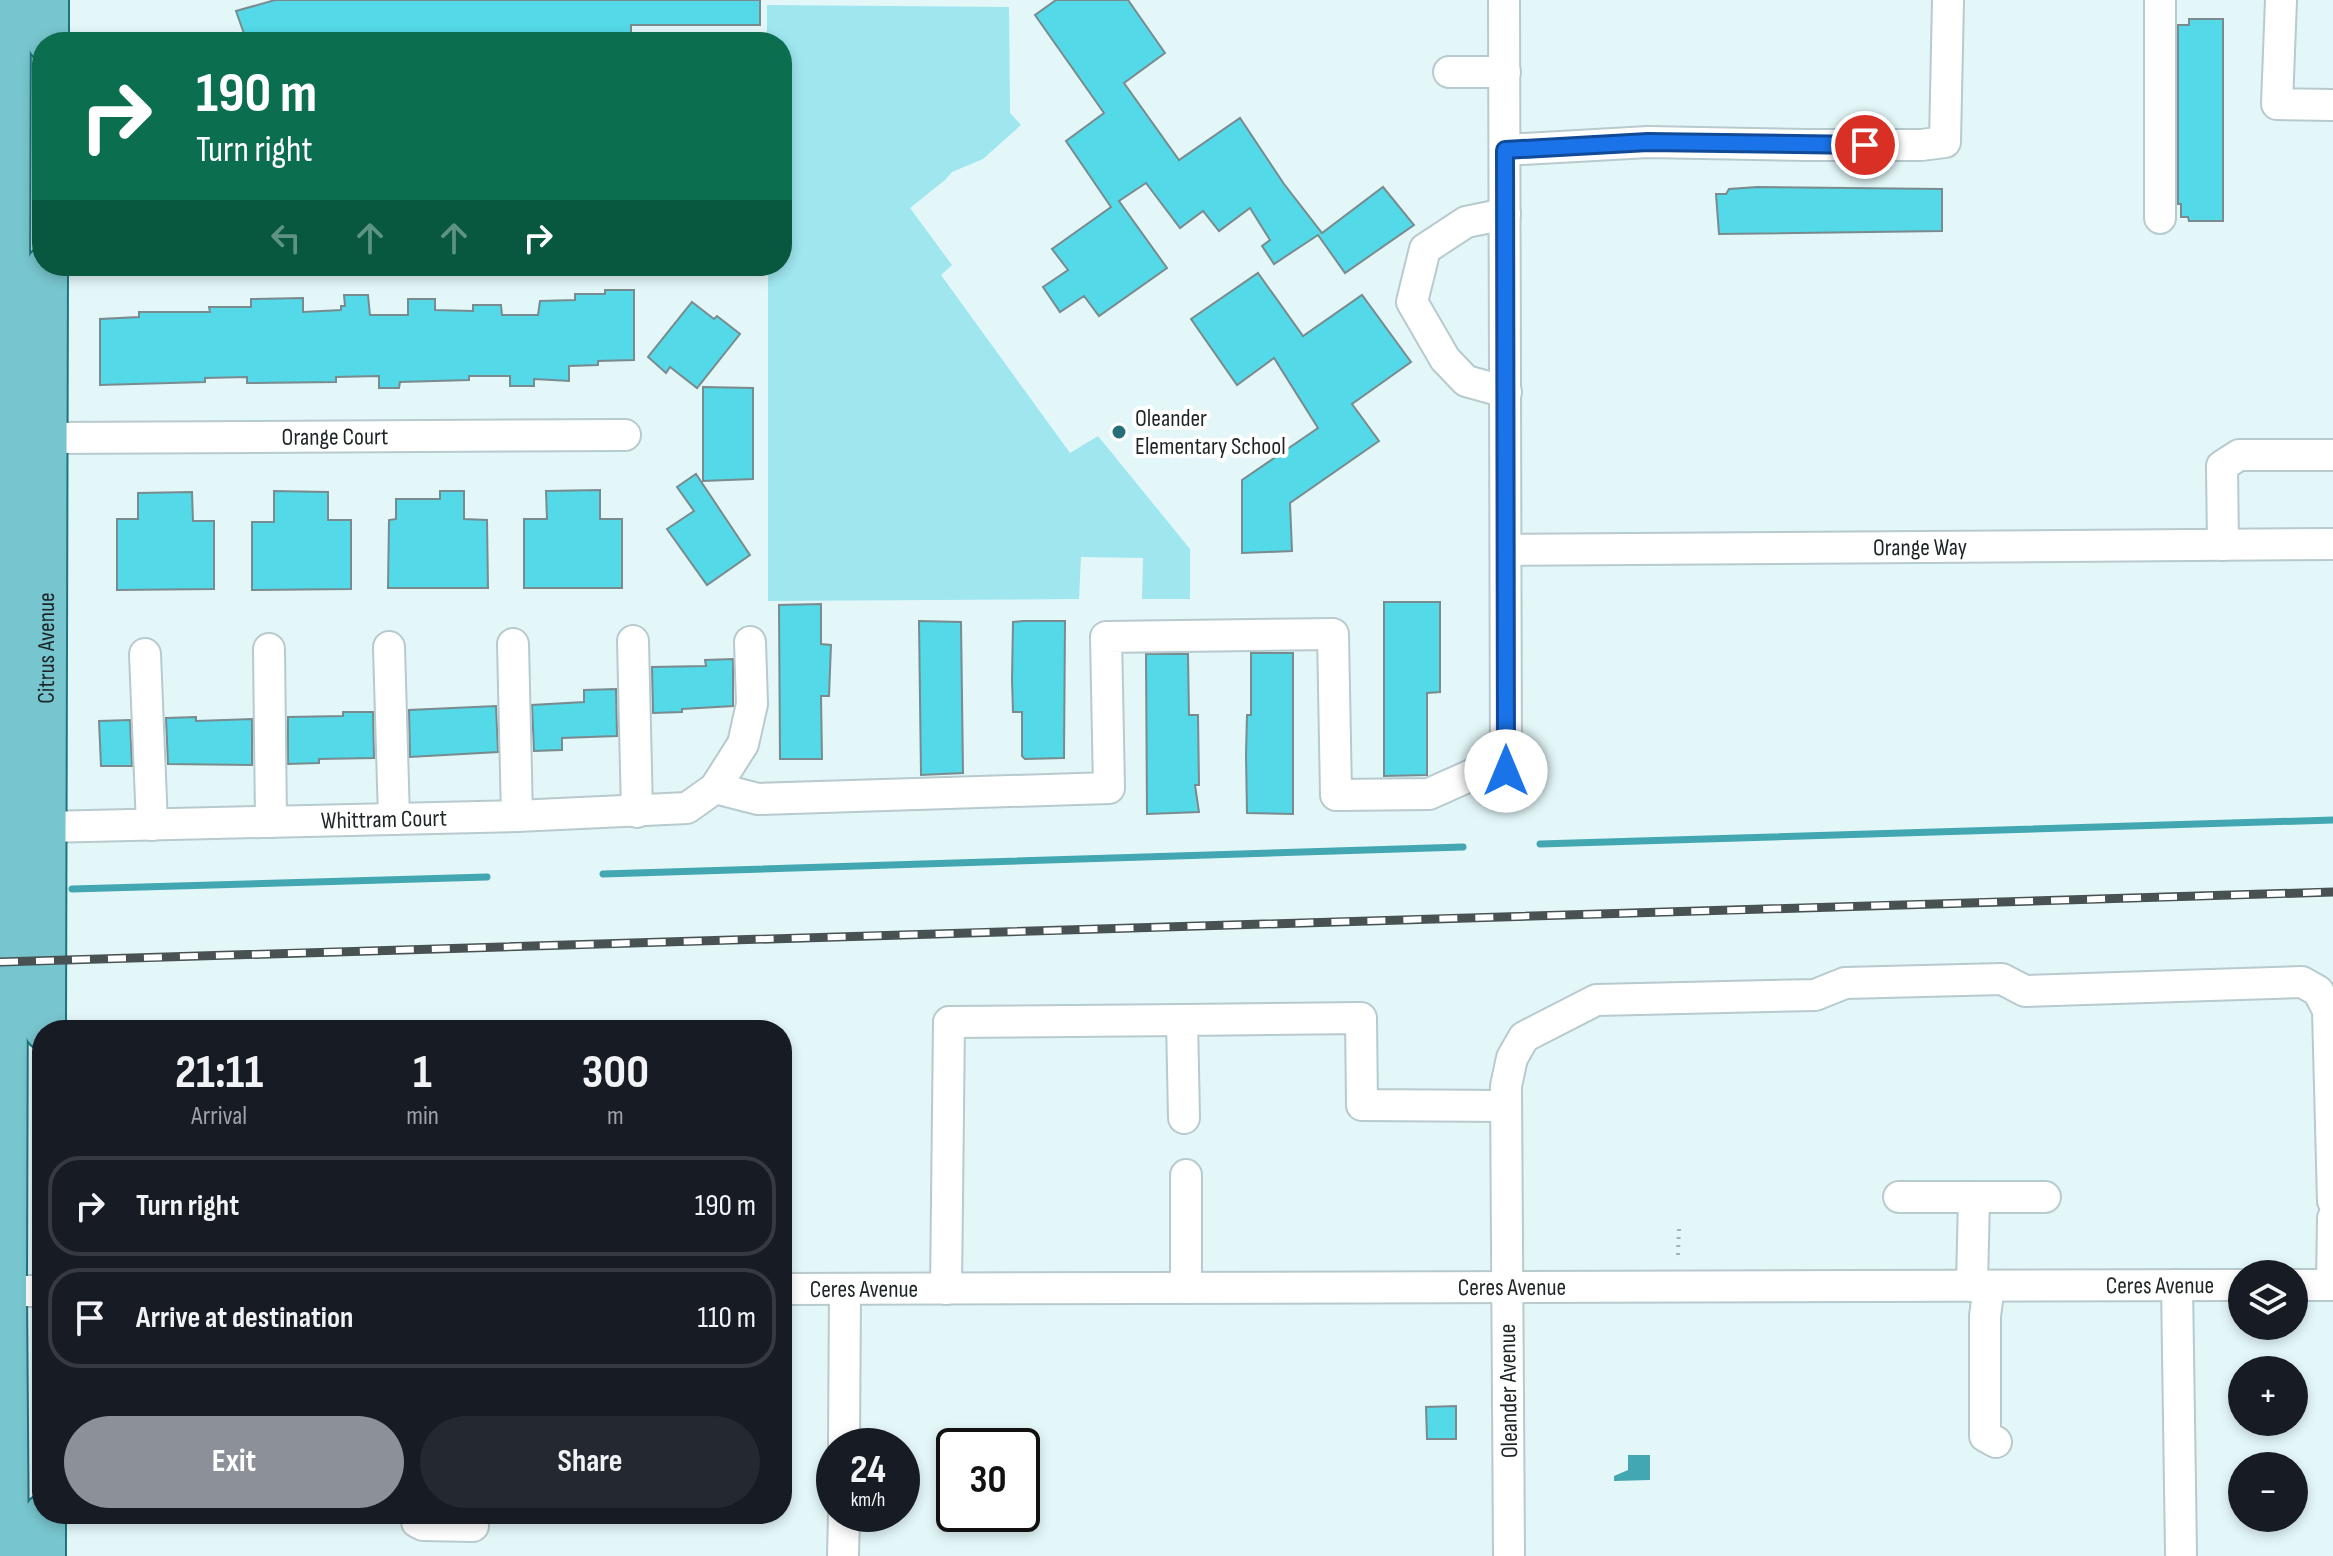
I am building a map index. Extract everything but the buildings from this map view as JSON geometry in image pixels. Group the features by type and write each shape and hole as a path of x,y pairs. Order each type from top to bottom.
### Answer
{"main road":[{"name":"Citrus Avenue","path":"10,0 5,102 4,638 27,891 44,1020"},
{"path":"48,0 48,32"},
{"name":"Citrus Avenue","path":"8,1556 27,891 46,827 47,276"},
{"path":"45,1524 45,1556"}],"street":[{"path":"750,642 752,704 743,744 715,788 758,799 1109,788 1106,637 1333,634 1336,795 1429,794 1476,773 1506,771 1504,0"},
{"path":"1505,150 1648,142 1806,145 1921,145 1945,142 1948,0"},
{"path":"2160,0 2160,218"},
{"path":"2281,0 2277,104 2333,105"},
{"path":"1449,72 1505,72"},
{"path":"1505,214 1466,222 1425,249 1412,302 1445,359 1466,381 1506,392"},
{"name":"Orange Court","path":"47,438 625,435"},
{"path":"2223,545 2222,466 2239,455 2333,455"},
{"name":"Orange Way","path":"1506,550 2333,544"},
{"path":"633,641 637,812"},
{"path":"513,644 517,816"},
{"path":"389,647 394,819"},
{"path":"269,649 271,822"},
{"path":"145,654 152,825"},
{"name":"Whittram Court","path":"46,827 637,812 687,808 715,788"},
{"name":"Oleander Avenue","path":"1509,1556 1506,1086 1512,1058 1524,1037 1596,1000 1815,995 1845,983 2002,979 2025,991 2302,982 2318,991 2328,1010 2333,1201"},
{"path":"946,1289 949,1022 1361,1018 1362,1105 1506,1106"},
{"path":"1182,1020 1184,1118"},
{"path":"1186,1175 1186,1288"},
{"path":"1899,1197 2045,1197"},
{"path":"1974,1197 1985,1316 1985,1436 1996,1442"},
{"path":"2308,1285 2332,1285 2333,1218"},
{"path":"2177,1285 2181,1553"},
{"name":"Ceres Avenue","path":"792,1289 2228,1285"},
{"path":"844,1428 845,1289"},
{"path":"421,1524 473,1526"},
{"path":"843,1556 844,1532"}],"path":[{"path":"1678,1255 1679,1228"}],"shaded area":[{"path":"767,5 1009,7 1010,113 1021,125 983,159 952,172 910,208 952,265 941,275 1070,453 1098,436 1190,549 1190,599 1142,599 1143,558 1081,557 1079,599 768,601 768,276 792,276 792,32 767,32"},
{"path":"1628,1455 1650,1455 1650,1480 1614,1481 1614,1476 1628,1470"}],"waterway":[{"path":"1540,844 2333,820"},
{"path":"603,874 1463,847"},
{"path":"72,889 487,877"}],"railway":[{"path":"0,962 2333,892"}],"place":[{"name":"Oleander Elementary School","path":"1119,432"}],"route":[{"path":"1506,771 1505,150 1648,142 1865,145"}]}
